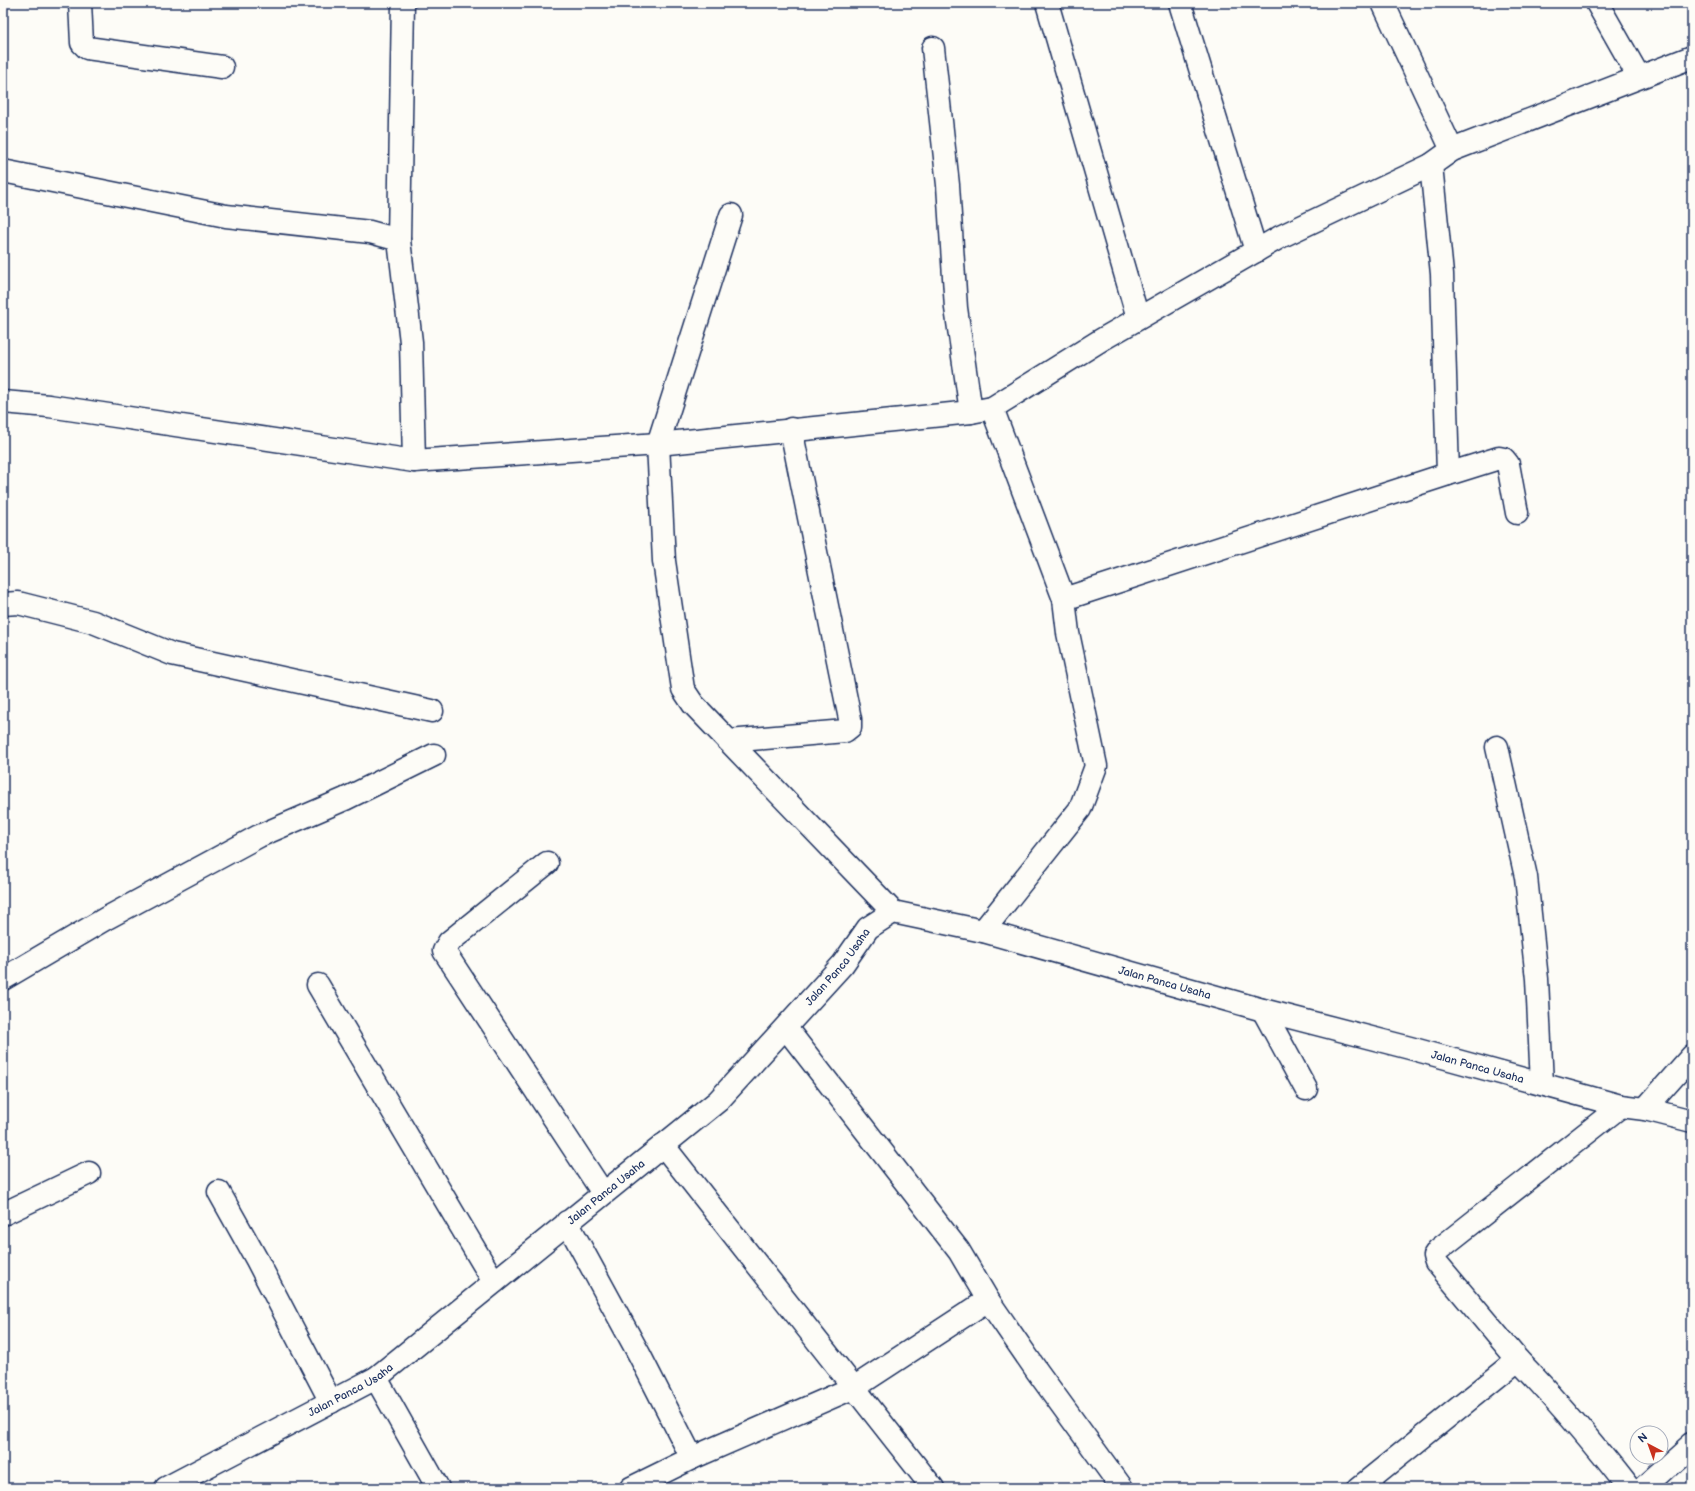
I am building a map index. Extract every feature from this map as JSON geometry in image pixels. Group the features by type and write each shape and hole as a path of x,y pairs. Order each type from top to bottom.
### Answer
{"street":[{"path":"80,3 82,43 87,48 222,67"},
{"path":"403,3 399,240 411,342 414,461"},
{"path":"1047,3 1138,318"},
{"path":"1180,3 1256,251"},
{"path":"1383,3 1452,150"},
{"path":"1597,3 1639,78"},
{"path":"932,48 948,185 956,308 970,412"},
{"path":"3,402 57,407 414,461 658,444 791,429 970,412 992,408 1138,318 1280,237 1431,164 1452,150 1692,57"},
{"path":"1431,164 1442,274 1448,474"},
{"path":"3,171 226,216 370,232 399,240"},
{"path":"731,215 658,444 664,561 683,689 693,704 893,912"},
{"path":"983,931 1080,809 1096,766 1068,633 1064,599 992,408"},
{"path":"729,742 846,731 850,727 850,719 791,429"},
{"path":"1064,599 1499,458 1504,459 1508,464 1517,513"},
{"path":"3,604 18,603 93,622 172,654 432,711"},
{"path":"1496,747 1526,876 1537,979 1542,1084"},
{"path":"3,979 105,919 259,836 345,799 434,755"},
{"path":"547,863 449,942 445,948 445,954 603,1193"},
{"name":"Jalan Panca Usaha","path":"166,1488 376,1378 718,1101 843,964 868,928 893,912 983,931 1263,1010 1410,1048 1621,1106 1645,1109 1692,1121"},
{"path":"318,985 494,1282"},
{"path":"1263,1010 1306,1089"},
{"path":"786,1028 959,1252 988,1300 1037,1371 1122,1488"},
{"path":"1645,1109 1692,1056"},
{"path":"1621,1106 1438,1250 1434,1256 1436,1262 1518,1360 1584,1431 1628,1488"},
{"path":"663,1145 933,1488"},
{"path":"3,1214 89,1173"},
{"path":"219,1192 257,1260 331,1402"},
{"path":"567,1222 639,1354 692,1458"},
{"path":"631,1488 692,1458 855,1387 988,1300"},
{"path":"1359,1488 1518,1360"},
{"path":"376,1378 438,1488"},
{"path":"1643,1488 1692,1444"}]}
